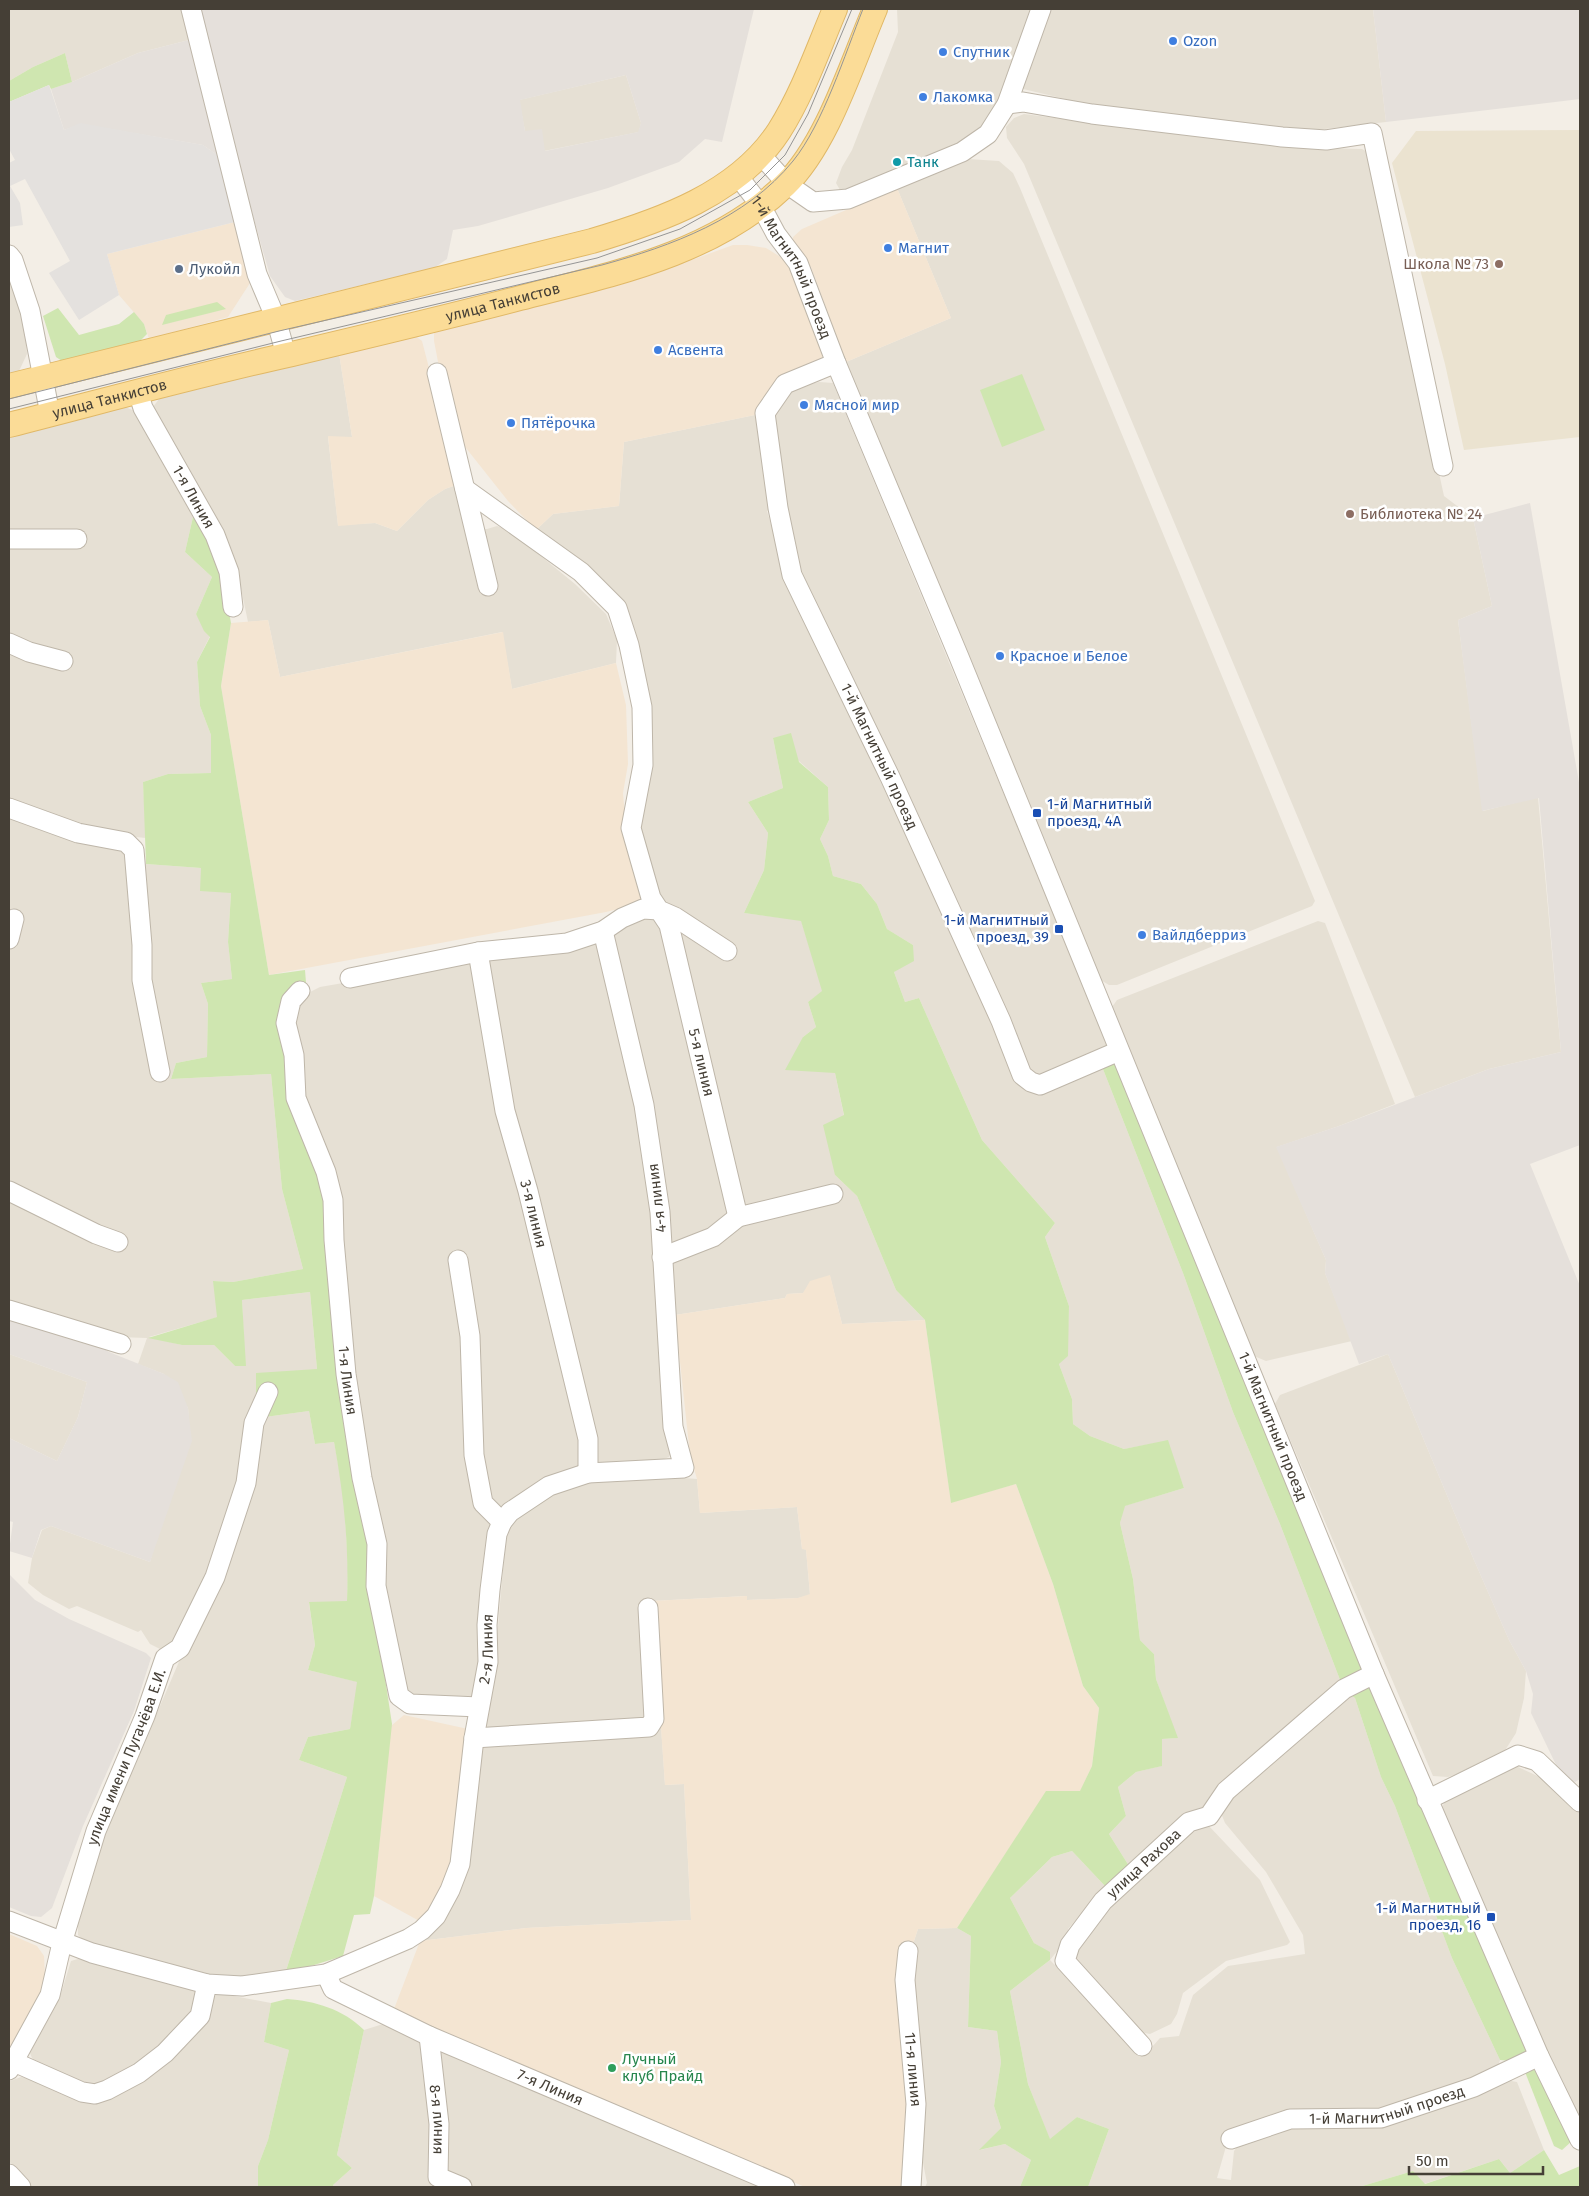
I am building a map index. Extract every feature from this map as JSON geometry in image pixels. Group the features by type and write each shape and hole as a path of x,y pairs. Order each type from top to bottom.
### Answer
{"main road":[{"path":"9,386 592,241 636,228 678,212 737,175 760,154 779,131 792,108 835,9"},
{"name":"улица Танкистов","path":"9,424 286,355 428,322 652,262 694,245 761,206 787,184 806,161 824,132 875,9"}],"street":[{"path":"190,9 257,274 276,319 286,355"},
{"path":"760,154 787,184 813,202 848,199 962,152 988,134 1007,104 1041,9"},
{"path":"1007,104 1023,102 1092,114 1282,137 1326,140 1372,133 1443,466"},
{"name":"1-й Магнитный проезд","path":"737,175 761,206 776,234 798,262 836,363 963,666 1374,1674 1539,2056 1580,2140"},
{"path":"9,255 13,260 30,311 50,414"},
{"name":"1-й Магнитный проезд","path":"836,363 785,384 765,413 778,508 792,575 890,777 1001,1021 1022,1075 1031,1082 1040,1085 1119,1051"},
{"path":"437,372 488,586"},
{"name":"1-я Линия","path":"138,392 143,408 215,534 229,572 233,607"},
{"name":"5-я линия","path":"466,489 581,572 617,608 629,645 642,707 643,766 631,828 651,898 669,925 738,1217"},
{"path":"9,539 77,539"},
{"path":"9,643 29,652 63,661"},
{"path":"9,808 78,833 126,842 134,850 142,945 142,980 160,1072"},
{"path":"350,978 478,952 567,943 603,932 622,918 644,909 659,910 675,917 727,951"},
{"path":"9,939 14,919"},
{"name":"4-я линия","path":"588,1473 684,1468 673,1427 660,1212 644,1106 603,932"},
{"name":"3-я линия","path":"478,952 505,1111 528,1191 588,1439 588,1473"},
{"name":"1-я Линия","path":"300,991 291,1001 286,1023 294,1055 296,1098 326,1172 333,1200 334,1240 346,1374 362,1478 377,1544 376,1586 399,1696 410,1704 479,1707"},
{"path":"9,1191 96,1234 118,1242"},
{"path":"662,1257 713,1237 738,1217 833,1194"},
{"path":"458,1260 470,1336 474,1455 483,1504 502,1522 510,1512 549,1486 588,1473"},
{"path":"9,1310 121,1344"},
{"name":"улица имени Пугачёва Е.И.","path":"12,2066 50,1995 62,1943 96,1832 145,1716 165,1658 180,1648 215,1577 246,1482 254,1423 268,1392"},
{"name":"2-я Линия","path":"9,1921 62,1943 207,1984 242,1986 326,1974 408,1939 422,1930 436,1916 450,1890 460,1864 474,1738 488,1662 487,1624 490,1590 497,1534 502,1522"},
{"path":"474,1738 649,1727 654,1719 648,1608"},
{"name":"улица Рахова","path":"1142,2046 1065,1961 1070,1945 1103,1901 1188,1822 1209,1816 1226,1791 1344,1689 1374,1674"},
{"path":"1427,1800 1518,1755 1537,1761 1580,1802"},
{"name":"11-я линия","path":"908,1951 905,1980 916,2104 912,2187"},
{"name":"7-я Линия","path":"326,1974 333,1989 429,2036 785,2187"},
{"path":"12,2066 82,2092 95,2094 107,2090 139,2073 166,2053 200,2016 207,1984"},
{"name":"8-я линия","path":"429,2036 439,2124 438,2177 462,2187"},
{"name":"1-й Магнитный проезд","path":"1231,2139 1290,2119 1381,2118 1474,2087 1539,2056"},
{"path":"9,2174 21,2187"}],"shaded area":[{"path":"9,9 181,9 189,40 138,53 72,82 65,53 33,67 9,81"},
{"path":"200,9 754,9 722,142 705,139 679,162 608,188 478,226 453,230 447,259 434,268 295,301 285,297 270,276 238,163","holes":["626,75 641,123 638,132 545,151 542,129 525,131 520,100"]},
{"path":"897,9 1373,9 1386,122 1307,131 1103,108 1019,88 1001,95 981,133 960,149 850,193 840,190 836,183 842,167 852,150 898,32"},
{"path":"1373,9 1580,9 1580,99 1386,122"},
{"path":"189,40 220,157 203,145 81,124 64,130 51,89 72,82 138,53"},
{"path":"626,75 641,123 639,132 544,151 525,131 519,100"},
{"path":"49,85 64,130 80,123 203,145 220,157 235,222 107,254 119,295 79,320 49,273 70,261 25,179 10,186 20,203 23,225 9,227 9,163 15,160 9,149 9,102"},
{"path":"1024,114 1282,147 1362,149 1369,153 1444,496 1473,518 1492,606 1458,620 1483,811 1538,797 1561,1052 1489,1069 1415,1097 1024,164 1007,138 1006,127 1014,118"},
{"name":"Школа № 73","path":"1580,130 1580,437 1464,450 1445,364 1392,163 1416,131"},
{"path":"968,159 999,161 1013,173 1315,901 1312,906 1117,985 1109,985 1099,979 846,362 951,318 897,188"},
{"path":"897,188 951,318 846,362 811,267 793,248 793,237 802,229"},
{"name":"Лукойл","path":"235,222 250,283 228,317 149,339 144,324 119,295 107,254"},
{"path":"733,245 766,248 795,269 823,355 818,365 781,381 755,415 624,442 619,506 553,514 536,530 508,501 462,443 440,372 434,341 434,332 438,326 656,273"},
{"path":"9,270 24,313 27,354 19,371 9,373"},
{"path":"413,334 422,341 459,484 445,489 428,500 397,531 375,523 338,526 328,436 352,437 339,353"},
{"path":"339,353 352,437 328,437 338,525 375,523 397,531 428,500 445,489 459,484 472,529 487,529 497,526 509,530 575,584 606,614 617,640 616,663 512,689 502,632 280,677 268,620 248,622 238,574 153,407 159,399"},
{"path":"819,382 833,383 1107,1043 1107,1050 1032,1080 799,574 786,530 772,415 786,390"},
{"path":"125,407 135,411 172,471 193,517 185,552 212,577 196,614 210,636 197,662 200,706 211,735 211,773 168,774 143,782 146,838 95,833 9,801 9,434"},
{"path":"755,415 770,473 774,506 767,511 787,579 853,710 1019,1084 1101,1064 1183,1273 1233,1412 1280,1524 1342,1685 1213,1806 1129,1866 1109,1834 1126,1816 1118,1787 1136,1772 1161,1766 1162,1739 1177,1738 1156,1679 1154,1654 1140,1640 1133,1579 1120,1523 1124,1506 1184,1488 1167,1441 1124,1449 1090,1436 1073,1424 1072,1399 1059,1364 1068,1327 1069,1306 1045,1237 1055,1223 982,1140 919,998 905,1002 894,972 913,945 887,929 877,904 861,884 833,876 828,856 820,839 829,820 828,787 773,738 783,788 748,802 768,833 764,870 744,913 801,920 823,991 808,1002 816,1027 803,1037 835,1073 844,1116 835,1175 857,1196 896,1290 925,1320 842,1324 830,1276 803,1293 787,1294 785,1298 675,1315 670,1263 741,1210 661,902 634,828 646,765 619,606 536,530 553,514 619,506 624,442"},
{"path":"1530,503 1580,788 1580,1145 1530,1164 1580,1286 1580,1779 1575,1782 1559,1771 1531,1713 1533,1694 1526,1671 1509,1640 1474,1560 1388,1354 1359,1364 1325,1273 1326,1260 1276,1147 1339,1126 1489,1069 1561,1052 1539,798 1482,811 1458,620 1492,606 1473,518"},
{"path":"268,620 280,677 503,632 512,689 616,663 626,705 628,764 623,793 626,829 642,900 638,904 606,912 269,975 221,686 231,623"},
{"path":"9,813 123,845 130,854 146,864 201,868 231,893 228,942 232,979 201,983 208,1004 207,1057 176,1063 171,1079 271,1074 282,1189 303,1269 233,1282 214,1281 218,1317 149,1337 182,1345 214,1345 235,1366 245,1366 242,1300 310,1292 317,1369 256,1412 226,1536 177,1644 166,1652 150,1644 141,1630 138,1632 77,1606 69,1609 43,1595 28,1583 32,1558 42,1530 51,1526 150,1562 189,1422 188,1408 164,1374 138,1364 147,1338 118,1337 9,1306"},
{"path":"652,916 662,926 730,1218 669,1248 613,938 615,929 623,922"},
{"path":"1318,921 1325,923 1395,1104 1277,1147 1326,1260 1325,1273 1352,1341 1266,1361 1254,1356 1112,1007 1117,1000"},
{"path":"592,941 598,944 638,1107 654,1214 672,1448 669,1457 661,1460 601,1467 595,1462 510,1108 485,957"},
{"path":"470,961 585,1463 507,1507 475,1693 472,1697 414,1695 406,1688 384,1586 346,1311 340,1196 303,1096 293,1025 298,1004 304,995 320,987"},
{"path":"830,1275 842,1324 925,1320 951,1502 1016,1484 1053,1584 1083,1686 1099,1708 1092,1766 1080,1792 1046,1792 957,1928 918,1929 911,1950 914,2148 907,2187 805,2187 396,2013 394,2009 420,1941 526,1928 691,1920 684,1784 665,1785 652,1601 747,1596 747,1600 798,1598 810,1594 806,1550 802,1549 797,1507 700,1513 697,1479 690,1455 675,1315 785,1298 787,1294 803,1293 810,1281"},
{"path":"12,1317 94,1343 109,1352 164,1374 178,1382 188,1408 192,1441 150,1562 51,1526 41,1530 32,1558 9,1551 13,1522 9,1521 9,1438 57,1461 78,1417 87,1382 9,1354 9,1325"},
{"path":"9,1354 87,1382 78,1417 57,1461 9,1438"},
{"path":"1388,1354 1474,1560 1509,1640 1526,1671 1524,1698 1516,1733 1502,1755 1487,1764 1448,1777 1433,1776 1275,1404 1280,1395"},
{"path":"309,1411 315,1444 334,1442 344,1495 348,1569 347,1602 309,1603 315,1645 308,1670 358,1682 350,1729 308,1737 299,1760 347,1777 285,1974 237,1981 85,1942 78,1935 78,1925 106,1832 184,1650 265,1417"},
{"path":"645,1475 697,1479 700,1513 797,1507 802,1549 806,1549 810,1595 798,1598 747,1600 746,1596 652,1601 646,1720 483,1731 495,1661 506,1535 509,1525 534,1501 589,1480"},
{"path":"9,1574 35,1600 69,1619 146,1653 151,1658 134,1711 83,1826 52,1908 41,1917 31,1916 9,1907"},
{"path":"1346,1692 1355,1698 1381,1777 1395,1806 1452,1958 1500,2060 1497,2069 1474,2083 1380,2114 1287,2114 1231,2129 1217,2178 1231,2180 1234,2151 1240,2143 1289,2128 1381,2123 1506,2080 1517,2082 1544,2150 1510,2173 1499,2159 1424,2184 1413,2171 1359,2187 1088,2187 1109,2129 1077,2117 1050,2140 1028,2084 1010,1991 1050,1960 1144,2056 1160,2038 1179,2036 1193,1995 1228,1966 1305,1954 1303,1935 1266,1872 1225,1823 1221,1813 1225,1801"},
{"path":"404,1715 468,1729 452,1863 446,1885 423,1923 374,1896 391,1726"},
{"path":"661,1726 665,1785 684,1784 691,1920 526,1928 420,1941 481,1749 485,1745"},
{"path":"1514,1765 1546,1780 1580,1811 1580,2117 1547,2050 1442,1807 1449,1795"},
{"path":"1208,1825 1260,1880 1290,1942 1287,1945 1226,1961 1183,1993 1177,2014 1171,2024 1150,2034 1140,2032 1076,1962 1074,1946 1113,1898 1192,1828"},
{"path":"1072,1851 1105,1886 1068,1929 1070,1935 1050,1960 1050,1953 1034,1943 1010,1898 1052,1857"},
{"path":"957,1928 971,1936 968,2027 997,2031 1001,2062 994,2106 1001,2128 980,2150 1005,2144 1031,2160 1020,2187 925,2187 927,2183 923,2163 911,1950 918,1929"},
{"path":"9,1934 37,1946 44,1956 45,1976 41,1992 9,2052"},
{"path":"81,1958 196,1988 199,1995 194,2009 160,2051 96,2089 41,2070 30,2053 59,2000 71,1961"},
{"path":"218,1993 271,2003 264,2042 289,2050 268,2140 258,2166 258,2187 32,2187 9,2161 10,2081 21,2077 109,2095"},
{"path":"383,2024 419,2041 432,2122 429,2176 432,2187 334,2187 333,2185 352,2168 337,2155 364,2030"},
{"path":"445,2048 770,2187 476,2187 454,2181 446,2176 439,2053"}],"green space":[{"path":"65,53 72,82 51,89 49,85 9,102 9,81 33,67"},
{"path":"217,302 226,309 162,325 166,315"},
{"path":"58,308 79,335 119,324 134,312 144,324 147,334 139,342 62,361 56,357 43,316"},
{"path":"1022,374 1045,430 1002,447 980,390"},
{"path":"193,517 210,543 222,574 231,623 221,686 269,975 305,970 306,983 293,987 284,999 321,1177 372,1546 372,1593 392,1724 374,1896 370,1914 354,1915 343,1956 285,1974 347,1777 299,1760 308,1737 350,1729 357,1682 308,1670 315,1645 309,1602 347,1601 345,1521 334,1442 315,1444 309,1411 265,1417 256,1412 256,1373 317,1369 310,1292 242,1300 246,1366 235,1366 214,1345 182,1345 148,1338 217,1317 213,1281 233,1282 303,1269 282,1189 271,1074 171,1079 176,1063 207,1057 208,1004 201,983 232,979 228,942 231,893 200,891 201,868 146,864 143,782 168,774 211,773 211,735 200,706 197,662 210,637 204,631 196,614 212,577 185,552"},
{"path":"791,733 799,762 828,787 829,820 820,839 828,856 833,876 861,884 877,904 887,929 913,945 914,961 894,972 905,1002 919,998 982,1140 1055,1223 1045,1237 1069,1306 1068,1356 1059,1364 1072,1399 1073,1424 1090,1436 1124,1449 1168,1440 1184,1488 1125,1506 1120,1523 1133,1579 1140,1640 1154,1654 1156,1679 1178,1738 1162,1739 1162,1766 1136,1772 1118,1787 1126,1816 1109,1834 1129,1866 1105,1886 1072,1851 1052,1857 1010,1898 1034,1943 1050,1952 1050,1960 1010,1991 1028,2084 1050,2139 1077,2117 1109,2129 1088,2187 1020,2187 1031,2160 1005,2144 979,2150 1001,2128 994,2106 1001,2062 997,2031 968,2027 971,1936 957,1928 1046,1791 1080,1791 1092,1766 1099,1708 1083,1686 1053,1584 1016,1484 951,1503 925,1320 896,1290 857,1196 835,1175 823,1125 844,1115 835,1073 785,1070 803,1037 816,1027 808,1002 822,991 801,921 744,913 764,870 768,833 748,802 783,788 773,738"},
{"path":"1116,1063 1366,1670 1342,1685 1280,1524 1233,1412 1183,1273 1101,1064"},
{"path":"1373,1684 1526,2046 1526,2052 1512,2061 1500,2060 1452,1958 1395,1806 1381,1777 1355,1698 1346,1692"},
{"path":"287,1999 318,2004 338,2011 364,2030 337,2155 352,2168 333,2185 334,2187 258,2187 258,2166 268,2140 289,2050 264,2042 271,2003"},
{"path":"1533,2065 1538,2068 1572,2141 1562,2150 1554,2146 1525,2072"},
{"path":"1544,2150 1559,2175 1580,2166 1580,2187 1359,2187 1413,2171 1425,2184 1499,2159 1510,2173"}],"tram line":[{"path":"9,399 279,331 597,258 680,229 750,190 785,155 808,114 852,9"},
{"path":"9,409 281,341 602,265 654,249 706,228 753,199 774,181 804,146 824,109 863,9"}],"place":[{"name":"Ozon","path":"1173,41"},
{"name":"Спутник","path":"943,52"},
{"name":"Лакомка","path":"923,97"},
{"name":"Танк","path":"897,162"},
{"name":"Магнит","path":"888,248"},
{"name":"Школа № 73","path":"1499,264"},
{"name":"Лукойл","path":"179,269"},
{"name":"Асвента","path":"658,350"},
{"name":"Мясной мир","path":"804,405"},
{"name":"Пятёрочка","path":"511,423"},
{"name":"Библиотека № 24","path":"1350,514"},
{"name":"Красное и Белое","path":"1000,656"},
{"name":"1-й Магнитный проезд, 4А","path":"1037,813"},
{"name":"1-й Магнитный проезд, 39","path":"1059,929"},
{"name":"Вайлдберриз","path":"1142,935"},
{"name":"1-й Магнитный проезд, 16","path":"1491,1917"},
{"name":"Лучный клуб Прайд","path":"612,2068"}]}
